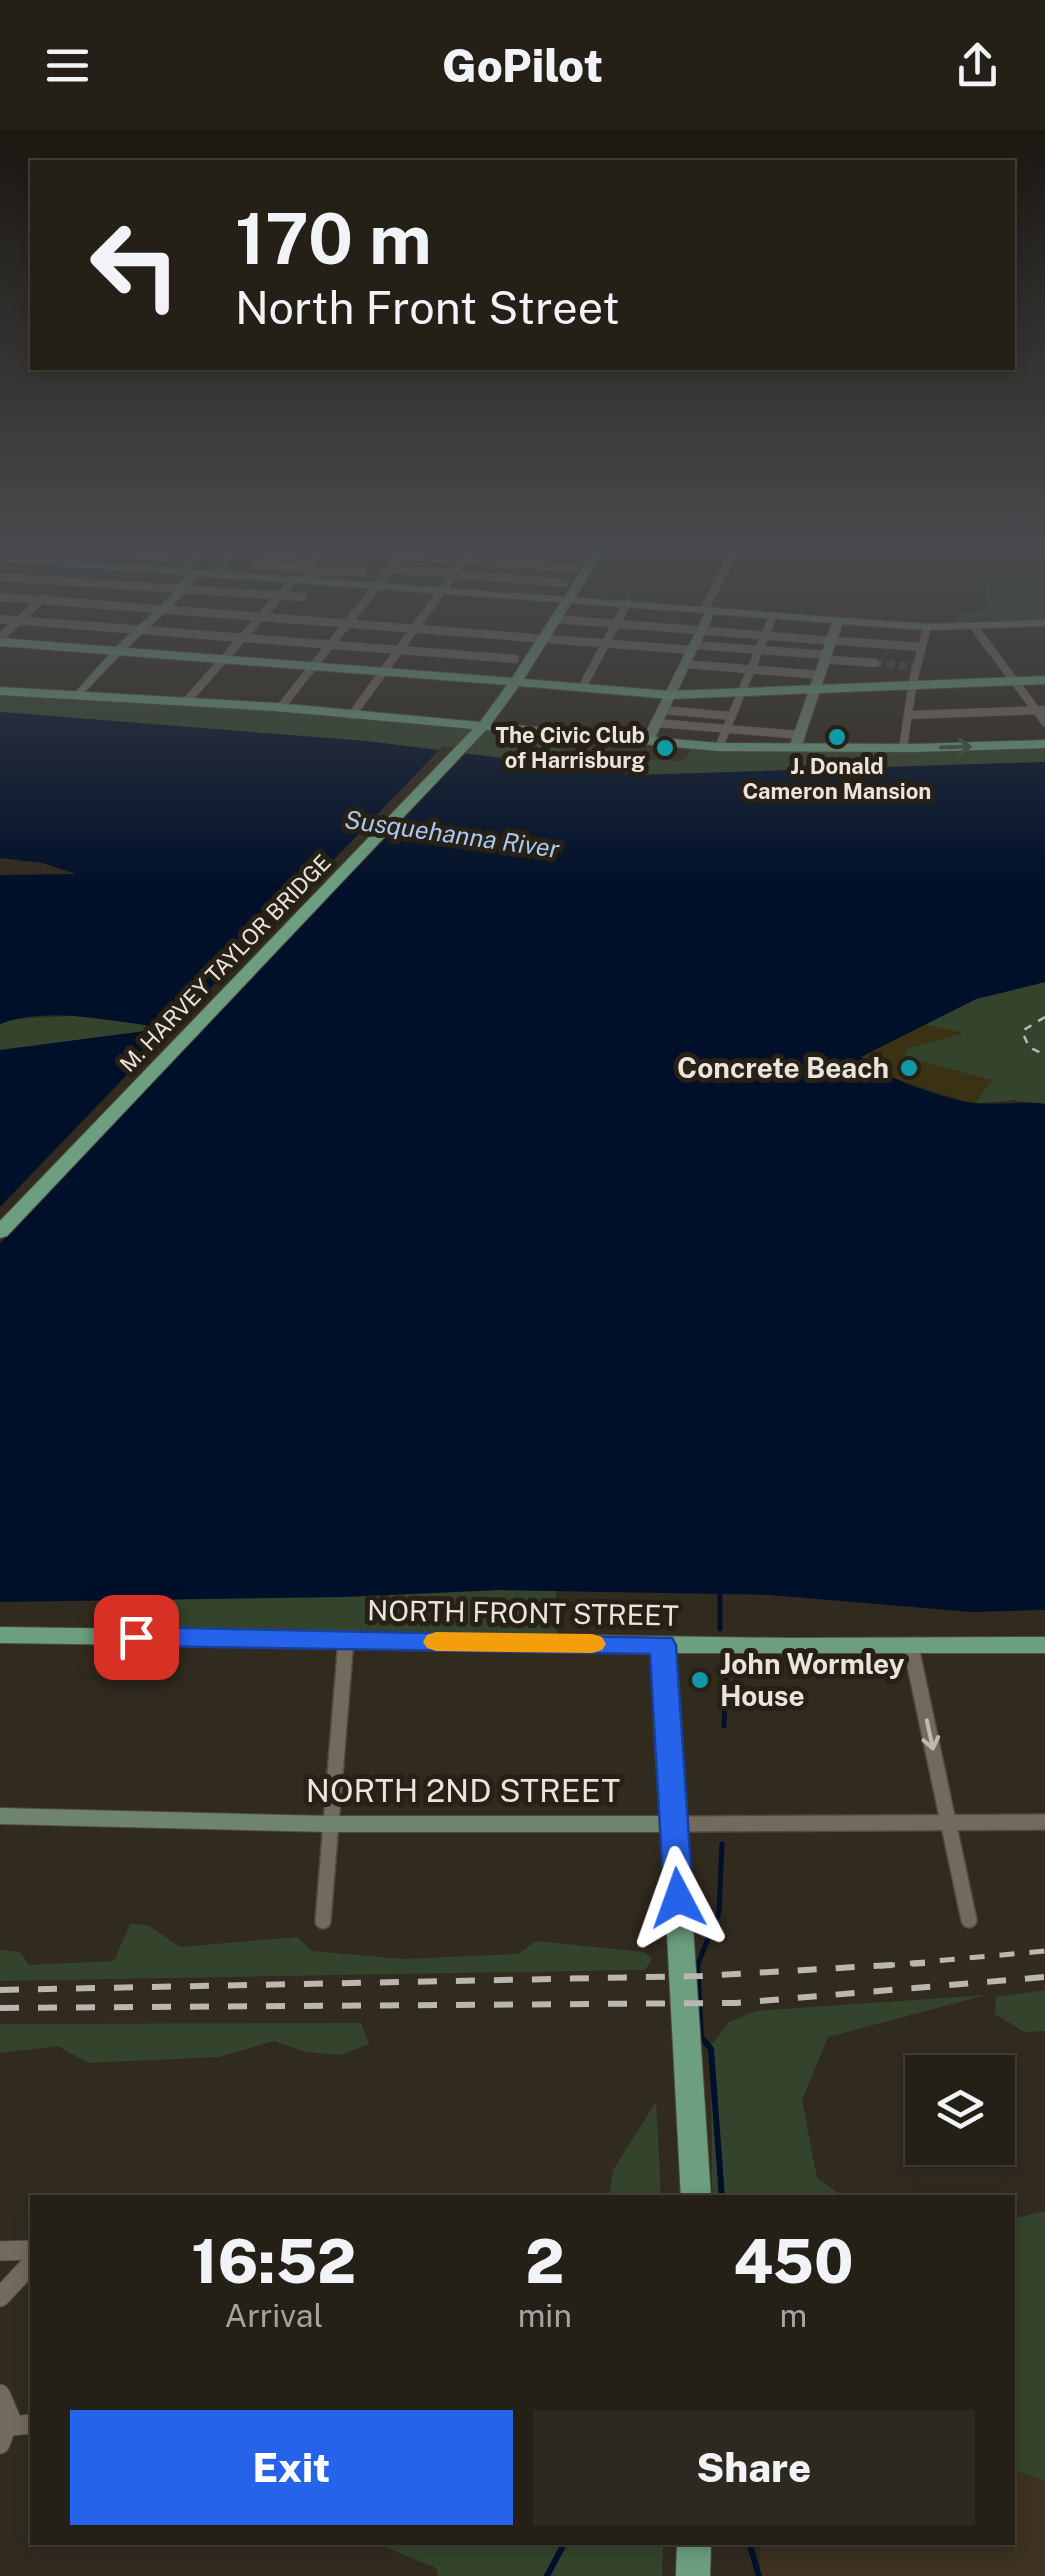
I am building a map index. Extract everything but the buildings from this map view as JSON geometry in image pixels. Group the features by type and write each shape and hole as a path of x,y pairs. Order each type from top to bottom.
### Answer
{"main road":[{"path":"224,660 670,695 820,684 1045,680"},
{"path":"508,682 515,660"},
{"path":"466,738 522,660"},
{"path":"0,691 430,721 466,738 516,729 718,747 1045,744"},
{"name":"M. HARVEY TAYLOR BRIDGE","path":"0,1218 466,738"},
{"name":"M. HARVEY TAYLOR BRIDGE","path":"0,1232 466,738"},
{"name":"NORTH FRONT STREET","path":"0,1634 663,1645 1045,1646"},
{"path":"663,1645 696,2195"},
{"path":"693,2576 694,2545"}],"street":[{"path":"80,694 110,660"},
{"path":"186,702 222,660"},
{"path":"280,708 318,660"},
{"path":"352,715 391,660"},
{"path":"582,688 597,660"},
{"path":"648,740 687,660"},
{"path":"718,747 753,660"},
{"path":"656,723 726,728 799,744 829,660"},
{"path":"846,660 875,664"},
{"path":"903,748 918,660"},
{"path":"999,660 1041,711 1045,722"},
{"path":"685,664 750,669 820,684"},
{"path":"663,710 731,716"},
{"path":"908,715 1041,711"},
{"path":"323,1921 346,1640"},
{"path":"912,1646 969,1920"},
{"name":"NORTH 2ND STREET","path":"0,1816 330,1824 1045,1822"},
{"path":"0,2251 30,2250"},
{"path":"0,2298 30,2264"},
{"path":"0,2394 9,2407 4,2435"},
{"path":"4,2435 30,2425"}],"shaded area":[{"path":"1015,2472 1045,2481 1045,2576 760,2576 760,2545 1015,2545"}],"green space":[{"path":"0,693 280,710 535,735 571,754 677,761 686,759 691,747 1045,745 1045,762 637,775 366,741 0,712"},
{"path":"1045,982 1045,1104 1013,1100 975,1104 875,1047 976,999"},
{"path":"74,1016 146,1025 155,1030 0,1050 0,1024 12,1019"},
{"path":"556,1591 557,1637 135,1629 151,1600"},
{"path":"130,1924 148,1925 180,1947 297,1937 312,1951 402,1959 518,1954 536,1941 644,1952 652,1959 645,1970 0,1981 0,1950 20,1952 29,1965 114,1961"},
{"path":"1045,1990 1045,2031 1024,2032 995,2014 996,1997"},
{"path":"986,1995 828,2037 802,2100 817,2178 841,2195 712,2195 711,2046 729,2022 756,2011"},
{"path":"361,2023 369,2044 342,2055 305,2052 274,2041 218,2057 88,2063 58,2046 0,2053 0,2024"},
{"path":"656,2102 661,2195 609,2195 613,2170"},
{"path":"1045,2211 1045,2481 1015,2471 1015,2218"},
{"path":"663,2545 662,2576 438,2576 436,2568 385,2547"}],"sand":[{"name":"Concrete Beach","path":"925,1024 963,1033 908,1049 904,1057 992,1080 975,1104 879,1073 861,1059 875,1047"}],"water":[{"name":"Susquehanna River","path":"0,712 366,741 637,775 1045,762 1045,982 976,999 861,1057 895,1079 950,1098 975,1103 1045,1104 1045,1610 971,1612 771,1595 499,1590 347,1597 0,1602 0,1050 153,1030 145,1025 72,1016 35,1016 0,1024 0,875 77,874 42,863 0,858"}],"pier":[{"path":"443,746 469,749 0,1243 0,1207"}],"waterway":[{"path":"720,1589 720,1629"},
{"path":"724,1726 726,1670"},
{"path":"697,1966 719,1912 722,1844"},
{"path":"697,1966 701,2037 711,2049 722,2195"},
{"path":"547,2576 563,2545"},
{"path":"750,2545 759,2576"}],"tunnel":[{"path":"875,663 916,667"}],"railway":[{"path":"1045,1017 1022,1031 1029,1047 1045,1055"},
{"path":"892,1965 1045,1951"},
{"path":"892,1965 925,1963"},
{"path":"0,1990 701,1976 892,1965"},
{"path":"880,1966 892,1965"},
{"path":"0,2008 736,2003 1045,1977"}],"slow traffic":[{"path":"436,1642 592,1644"}],"place":[{"name":"J. Donald Cameron Mansion","path":"837,737"},
{"name":"The Civic Club of Harrisburg","path":"665,748"},
{"name":"Concrete Beach","path":"909,1068"},
{"name":"John Wormley House","path":"700,1680"}],"route":[{"path":"136,1637 663,1645 678,1898"}]}
